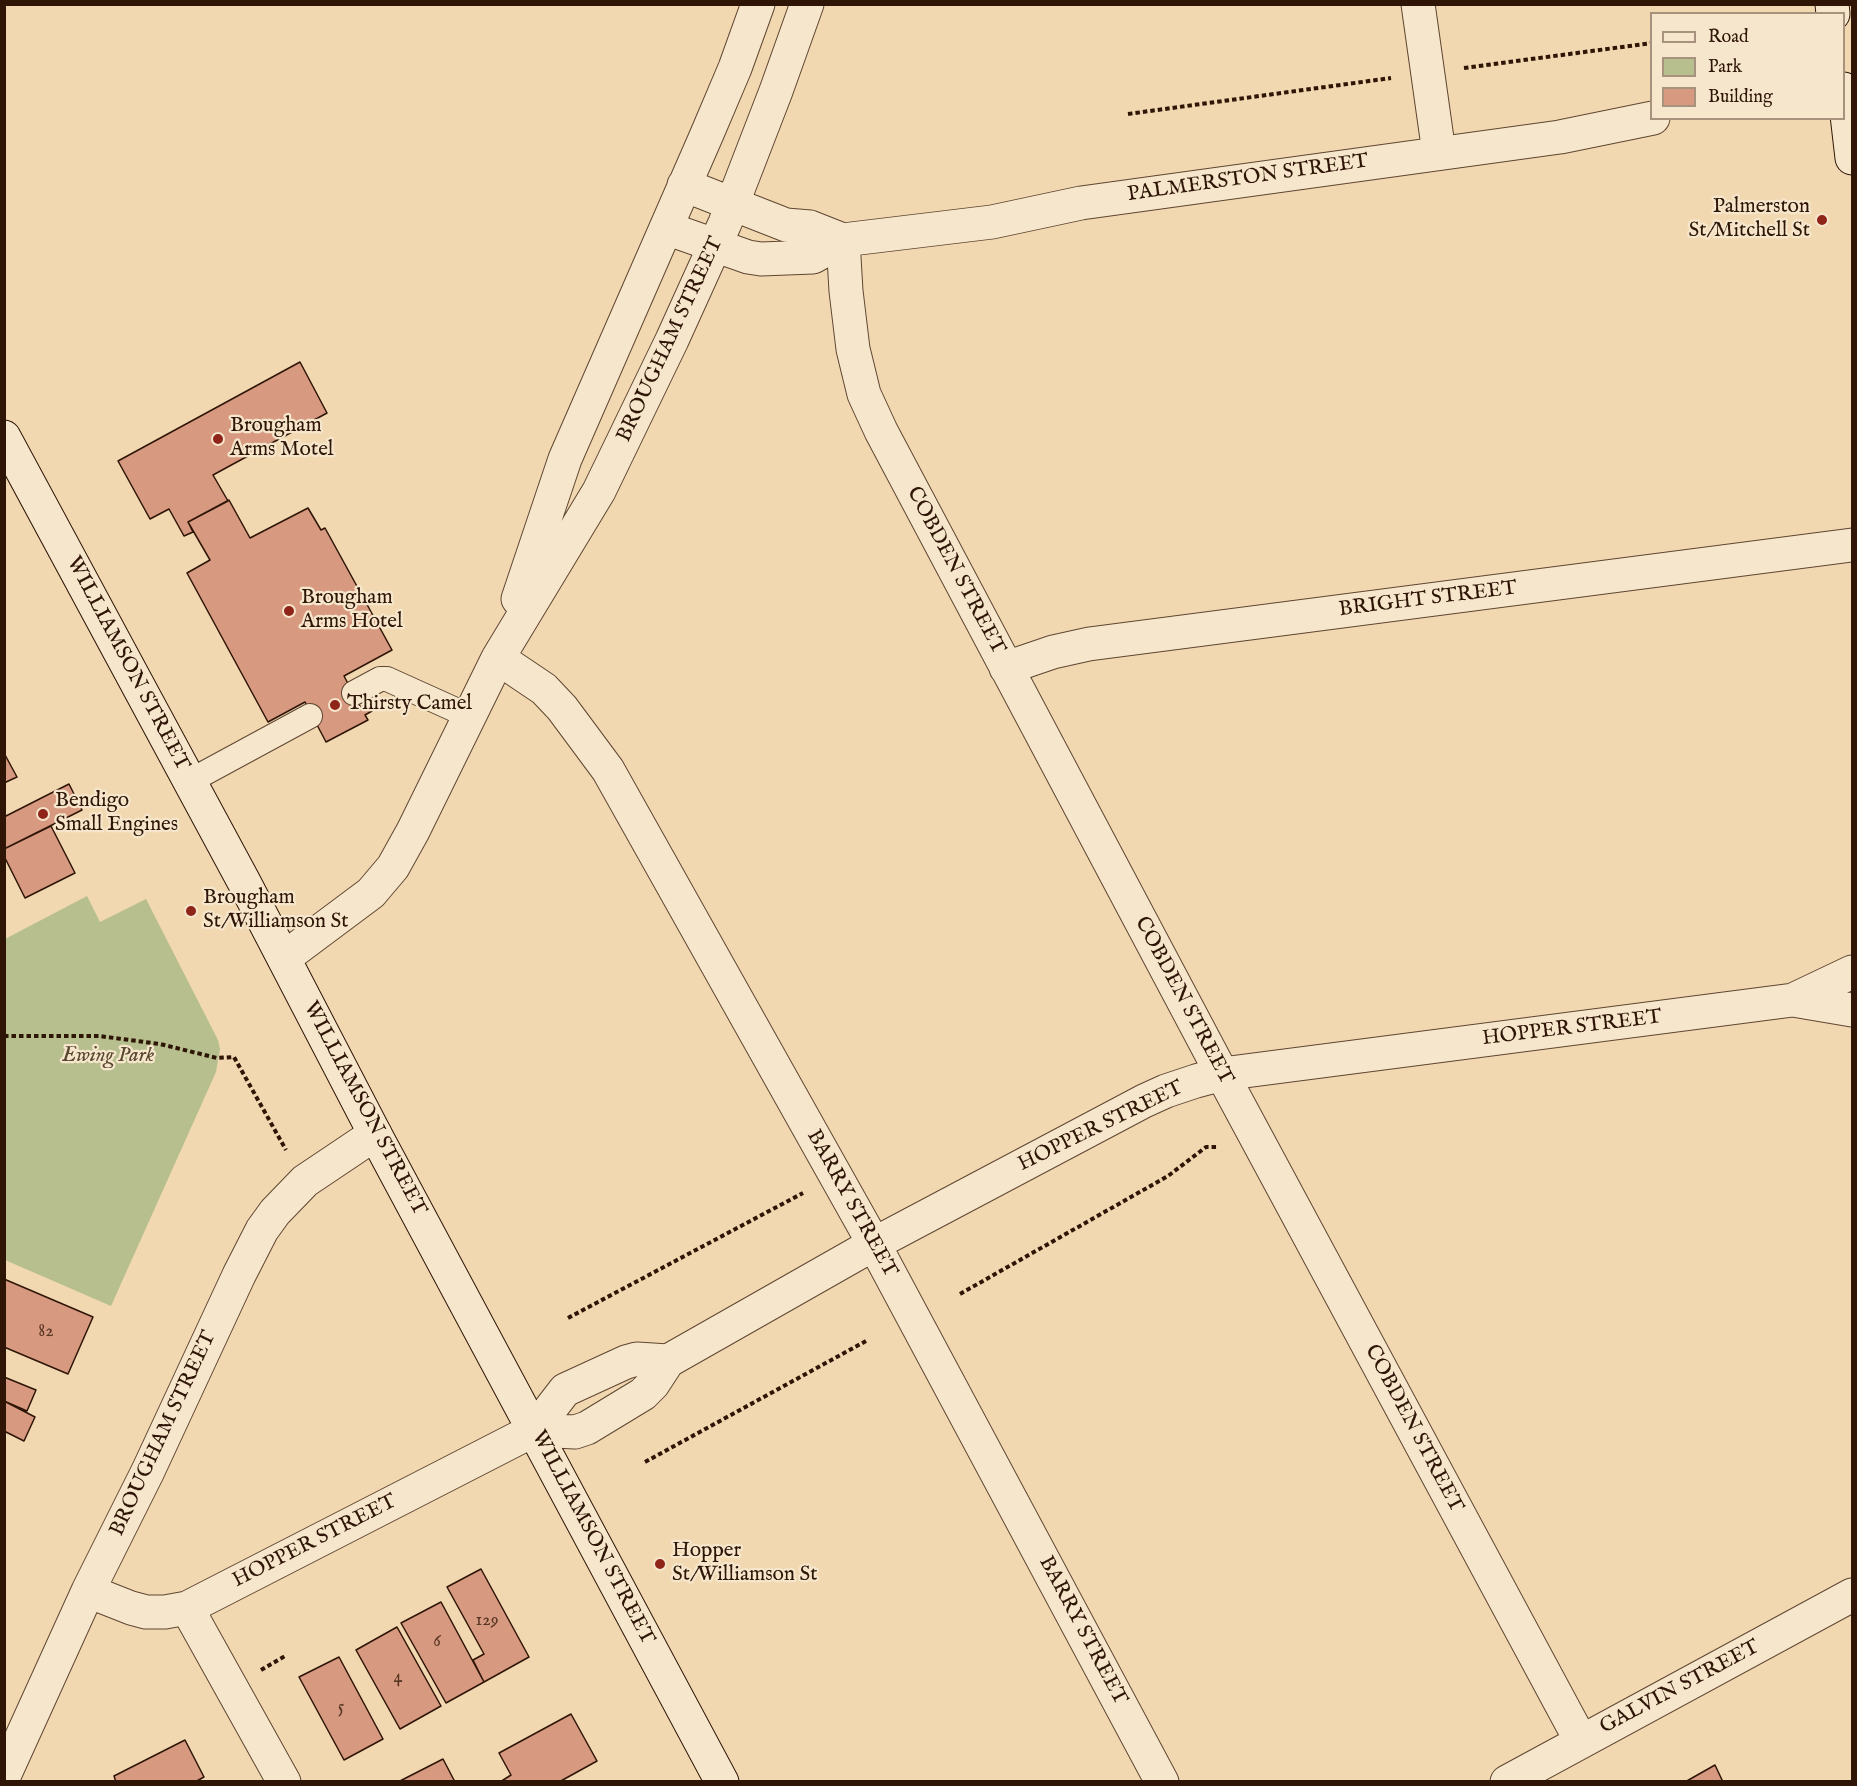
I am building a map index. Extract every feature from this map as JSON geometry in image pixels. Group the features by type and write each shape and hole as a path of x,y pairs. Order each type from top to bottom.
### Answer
{"street":[{"name":"BROUGHAM STREET","path":"498,658 565,459 735,68 758,4"},
{"name":"BROUGHAM STREET","path":"285,958 370,893 393,867 498,658 599,491 715,247 807,4"},
{"path":"1418,4 1439,153"},
{"path":"1845,103 1852,158"},
{"name":"PALMERSTON STREET","path":"666,228 735,254 761,259 813,257 843,240 992,222 1082,203 1560,137 1650,119"},
{"name":"PALMERSTON STREET","path":"684,185 786,225 810,227 843,240"},
{"name":"COBDEN STREET","path":"843,240 846,291 854,349 864,394 881,430 1005,668 1581,1741"},
{"name":"WILLIAMSON STREET","path":"4,437 285,958 375,1134 722,1782"},
{"name":"BRIGHT STREET","path":"1005,668 1053,652 1089,644 1852,545"},
{"name":"BARRY STREET","path":"498,658 544,689 562,708 608,770 874,1244 1162,1782"},
{"name":"HOPPER STREET","path":"1793,1000 1852,972"},
{"name":"HOPPER STREET","path":"534,1430 575,1431 586,1428 643,1394 653,1384 668,1361 874,1244 1166,1091 1222,1074 1793,1000 1852,1011"},
{"name":"BROUGHAM STREET","path":"4,1776 88,1591 147,1471 238,1275 262,1230 275,1212 305,1181 375,1134"},
{"name":"HOPPER STREET","path":"88,1591 146,1612 165,1612 187,1608 534,1430 565,1390 626,1362 637,1359 668,1361"},
{"name":"GALVIN STREET","path":"1507,1782 1852,1595"},
{"path":"187,1608 284,1782"}],"lane":[{"path":"354,693 380,679 387,679 469,716"},
{"path":"190,781 310,716"}],"path":[{"path":"1459,69 1650,43"},
{"path":"1128,114 1395,77"},
{"path":"4,1036 99,1036 160,1044 218,1058 234,1058 287,1152"},
{"path":"960,1294 1168,1176 1206,1146"},
{"path":"568,1318 836,1176"},
{"path":"645,1462 866,1341"}],"green space":[{"name":"Ewing Park","path":"87,896 100,922 146,899 218,1040 220,1049 216,1072 111,1306 5,1260 5,939"}],"building":[{"name":"Brougham Arms Motel","path":"300,362 327,413 213,475 228,501 188,522 193,532 184,536 169,509 150,519 118,461"},
{"name":"Brougham Arms Hotel","path":"229,500 250,538 308,508 321,530 325,528 392,650 344,676 361,708 367,704 372,711 365,715 368,720 326,742 305,702 268,722 187,573 210,560 188,522"},
{"path":"4,753 17,777 4,783"},
{"name":"Bendigo Small Engines","path":"69,784 82,810 4,849 4,817"},
{"path":"51,826 75,873 25,898 4,856 4,849"},
{"path":"4,1279 93,1317 68,1374 4,1347"},
{"path":"4,1377 36,1390 27,1411 4,1401"},
{"path":"4,1401 35,1417 24,1441 4,1431"},
{"path":"481,1569 529,1657 484,1682 473,1660 484,1654 447,1587"},
{"path":"441,1602 484,1682 446,1703 401,1623"},
{"path":"397,1627 441,1706 400,1729 356,1650"},
{"path":"339,1657 383,1739 344,1760 299,1677"},
{"path":"571,1714 597,1761 559,1782 500,1782 511,1775 499,1753"},
{"path":"185,1740 204,1777 195,1782 116,1782 114,1776"},
{"path":"443,1759 455,1782 398,1782"},
{"path":"1715,1765 1723,1782 1685,1782"}],"place":[{"name":"Palmerston St/Mitchell St","path":"1822,220"},
{"name":"Brougham Arms Motel","path":"218,439"},
{"name":"Brougham Arms Hotel","path":"289,611"},
{"name":"Thirsty Camel","path":"335,705"},
{"name":"Bendigo Small Engines","path":"43,814"},
{"name":"Brougham St/Williamson St","path":"191,911"},
{"name":"Hopper St/Williamson St","path":"660,1564"}]}
